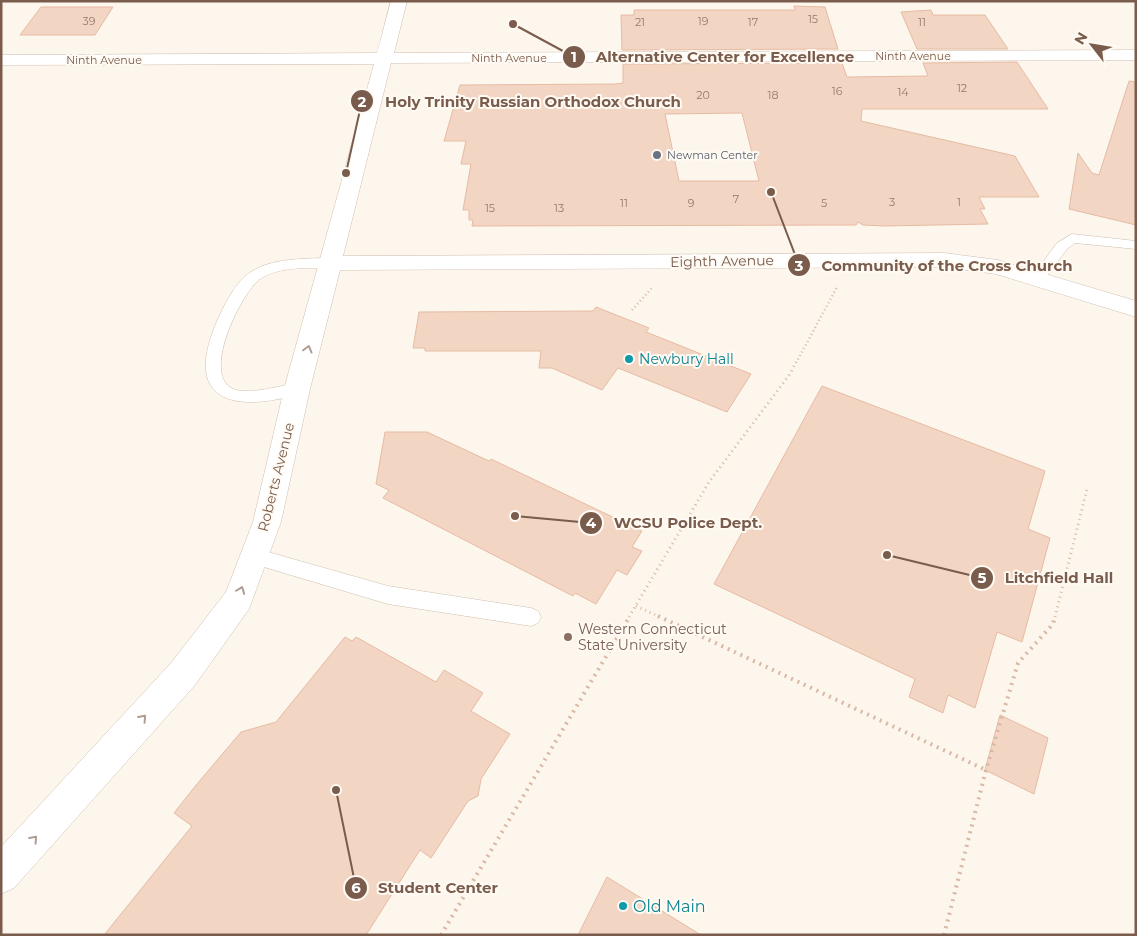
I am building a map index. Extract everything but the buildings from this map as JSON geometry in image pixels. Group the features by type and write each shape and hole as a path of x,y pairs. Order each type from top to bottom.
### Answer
{"street":[{"name":"Roberts Avenue","path":"1,875 183,674 238,599 267,522 297,388 399,1"},
{"name":"Ninth Avenue","path":"1,60 1136,55"},
{"name":"Eighth Avenue","path":"331,263 851,260 971,262 1038,278 1136,309"}],"lane":[{"path":"1038,278 1062,246 1072,238 1136,245"},
{"path":"297,388 266,394 232,395 217,384 212,364 224,321 241,288 254,276 272,268 303,263 331,263"},
{"path":"254,556 388,595 531,617"}],"path":[{"path":"441,935 709,482 790,374 851,260"},
{"path":"944,935 986,770 1018,663 1053,624 1087,489"},
{"path":"636,606 986,770"}],"place":[{"name":"Alternative Center for Excellence","path":"513,24"},
{"name":"Newman Center","path":"657,155"},
{"name":"Holy Trinity Russian Orthodox Church","path":"346,173"},
{"name":"Community of the Cross Church","path":"771,192"},
{"name":"Newbury Hall","path":"629,359"},
{"name":"WCSU Police Dept.","path":"515,516"},
{"name":"Litchfield Hall","path":"887,555"},
{"name":"Western Connecticut State University","path":"568,637"},
{"name":"Student Center","path":"336,790"},
{"name":"Old Main","path":"623,906"}]}
